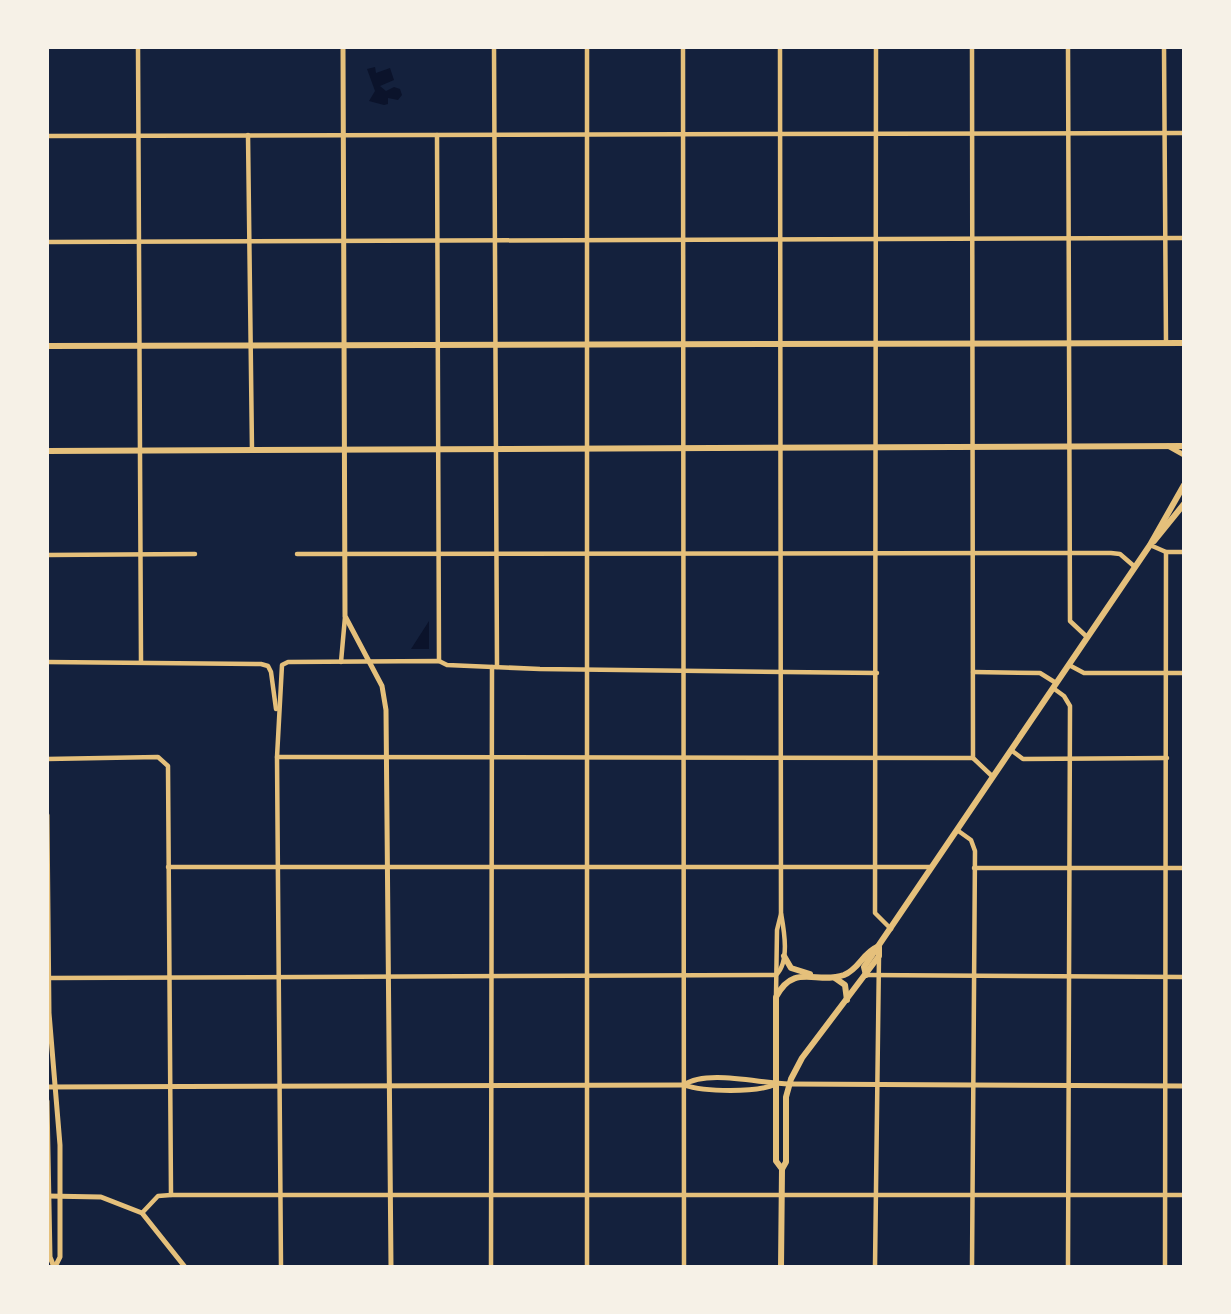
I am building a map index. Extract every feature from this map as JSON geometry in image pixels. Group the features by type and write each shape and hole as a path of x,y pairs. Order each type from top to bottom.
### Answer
{"main road":[{"path":"343,47 345,616 370,662 384,698 391,1267"},
{"path":"47,346 1184,343"},
{"path":"1168,446 1184,455"},
{"path":"47,451 1184,446"},
{"path":"866,975 864,967 1150,545 1184,485"},
{"path":"1150,545 1184,504"},
{"path":"47,815 48,1014 57,1087 60,1196 60,1257 55,1267"},
{"path":"782,1168 776,1161 776,997 781,986 792,979 842,976 879,945"},
{"path":"780,1267 782,1168 786,1161 789,1084 802,1058 879,957 879,945"},
{"path":"784,956 791,968 818,976"},
{"path":"828,976 843,982 847,1002"},
{"path":"47,1087 684,1085 691,1080 767,1080 776,1084 1184,1086"},
{"path":"47,1101 50,1257 55,1267"},
{"path":"49,1196 101,1197 142,1213 185,1267"}],"street":[{"path":"138,47 141,662"},
{"path":"491,1267 492,756 497,555 494,47"},
{"path":"587,47 587,1267"},
{"path":"682,47 684,1267"},
{"path":"776,975 784,956 781,913 780,47"},
{"path":"876,47 875,913 891,929"},
{"path":"972,47 973,758"},
{"path":"1068,47 1070,621 1087,637"},
{"path":"1164,47 1166,343"},
{"path":"47,136 1184,133"},
{"path":"248,135 252,450"},
{"path":"437,135 439,662"},
{"path":"47,242 1184,238"},
{"path":"1150,545 1166,552 1184,552"},
{"path":"1165,1267 1166,552"},
{"path":"297,554 1118,553 1135,567"},
{"path":"47,555 195,554"},
{"path":"341,662 345,616"},
{"path":"47,662 268,666 277,717"},
{"path":"281,1267 277,717 282,665 288,662 439,662 444,665 588,670 877,673"},
{"path":"1068,664 1084,673 1184,673"},
{"path":"973,672 1040,673 1054,685 1070,706 1068,1267"},
{"path":"1011,750 1023,759 1167,758"},
{"path":"47,759 158,757 165,760 168,766 171,1195"},
{"path":"277,757 973,758 993,777"},
{"path":"957,830 971,840 974,868 972,1267"},
{"path":"169,867 931,867"},
{"path":"974,868 1184,868"},
{"path":"776,997 777,930 781,913"},
{"path":"876,1267 879,957"},
{"path":"48,978 387,974 776,975"},
{"path":"866,975 1184,977"},
{"path":"142,1213 158,1196 171,1195 1184,1195"}],"water":[{"path":"375,67 376,73 390,68 394,80 380,86 386,91 394,87 400,89 402,95 398,100 388,98 388,104 384,105 369,101 375,91 367,69"},
{"path":"429,621 429,649 411,649"}]}
